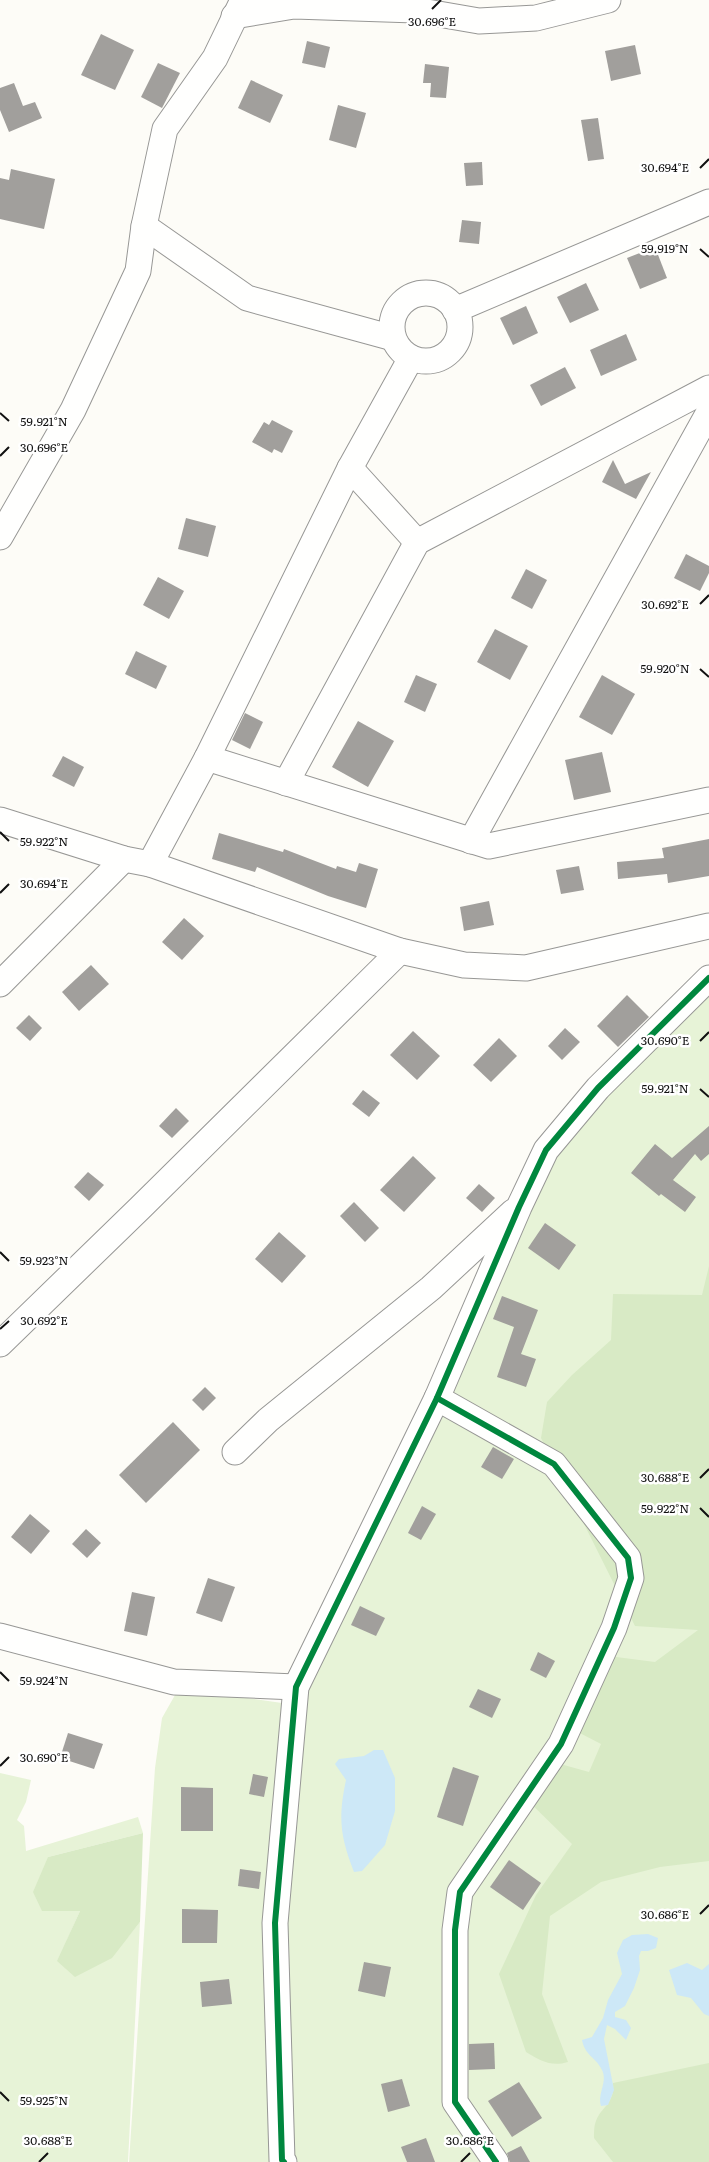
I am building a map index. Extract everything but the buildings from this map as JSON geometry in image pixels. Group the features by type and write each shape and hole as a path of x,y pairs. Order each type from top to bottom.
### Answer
{"street":[{"path":"375,0 414,10 479,20 536,18 608,0"},
{"path":"0,537 73,410 138,271 144,226 165,129 215,58 238,8 294,6 414,10"},
{"path":"455,310 709,202"},
{"path":"144,226 247,298 393,338"},
{"path":"428,293 439,296 455,310 459,320 460,331 457,342 443,357 432,361 412,358 404,354 393,338 393,316 399,306 417,294 428,293"},
{"path":"150,864 207,758 350,468 412,358"},
{"path":"286,783 417,542 709,388"},
{"path":"471,841 709,412"},
{"path":"350,468 417,542"},
{"path":"207,758 489,846 709,800"},
{"path":"0,820 124,859 150,864 400,951 464,965 526,968 709,926"},
{"path":"0,984 124,859"},
{"path":"0,1344 147,1202 400,951"},
{"path":"284,2162 282,2160 275,1923 296,1687 437,1398 519,1207 546,1150 570,1119 598,1088 709,978"},
{"path":"235,1452 268,1420 431,1288 519,1207"},
{"path":"437,1398 554,1464 628,1558 632,1578 614,1628 561,1744 460,1892 456,1930 455,2102 496,2162"},
{"path":"0,1636 174,1682 296,1687"}],"green space":[{"path":"709,979 709,2162 129,2162 155,1768 162,1718 179,1688 282,1703 543,1156"},
{"path":"709,1266 709,1861 660,1867 601,1882 550,1916 542,1994 568,2062 556,2064 541,2060 526,2052 499,1974 536,1895 572,1844 518,1791 546,1760 589,1772 601,1744 572,1729 575,1682 593,1654 655,1662 698,1630 635,1626 541,1438 547,1402 572,1375 611,1340 613,1294 702,1295"},
{"path":"0,1773 31,1780 26,1802 17,1820 24,1826 26,1851 138,1817 143,1833 48,1857 80,1911 67,1940 128,1937 140,1922 128,2162 0,2162"},
{"path":"143,1833 140,1922 112,1958 75,1977 57,1961 80,1911 42,1911 33,1892 48,1857"},
{"path":"709,2063 709,2162 613,2162 594,2138 594,2129 598,2116 610,2101 613,2083"}],"water":[{"path":"374,1750 383,1750 395,1778 395,1811 385,1845 362,1871 354,1872 343,1837 341,1816 346,1780 335,1764 339,1759 364,1756"},
{"path":"648,1934 658,1938 656,1948 641,1951 639,1956 640,1970 634,1988 625,2006 615,2012 615,2017 626,2020 631,2028 626,2040 615,2029 607,2025 604,2039 614,2090 608,2105 601,2106 600,2097 604,2074 600,2066 586,2050 582,2040 592,2037 603,2018 608,2000 622,1974 617,1953 623,1940 632,1935"},
{"path":"687,1963 702,1970 709,1964 709,2016 704,2014 691,1998 677,1995 669,1970"}],"cycle path":[{"path":"284,2162 282,2160 275,1923 296,1687 437,1398 519,1207 546,1150 598,1088 709,978"},
{"path":"437,1398 554,1464 628,1558 631,1578 614,1628 561,1744 460,1892 455,1930 455,2102 496,2162"}]}
